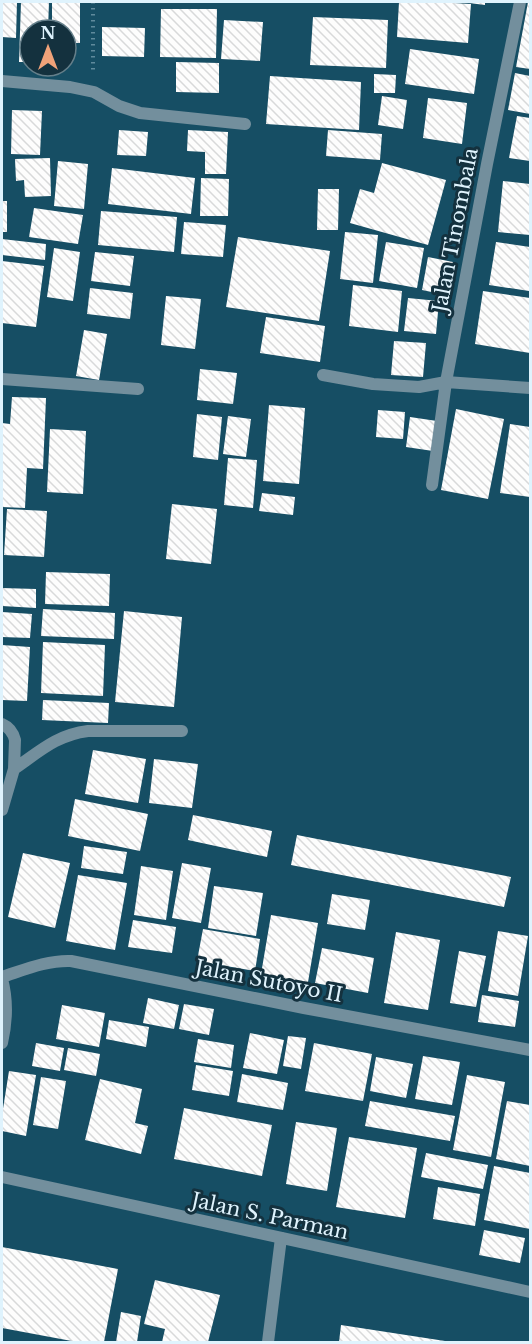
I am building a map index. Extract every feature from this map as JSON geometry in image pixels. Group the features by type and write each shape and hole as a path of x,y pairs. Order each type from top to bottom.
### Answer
{"street":[{"name":"Jalan Tinombala","path":"432,485 446,382 520,2"},
{"path":"2,81 70,87 94,92 119,106 140,113 245,124"},
{"path":"323,375 373,384 419,387 446,382 531,388"},
{"path":"2,379 138,389"},
{"path":"2,724 14,736 14,769 2,810"},
{"path":"14,769 58,739 76,732 182,731"},
{"name":"Jalan Sutoyo II","path":"2,978 57,960 531,1050"},
{"path":"2,978 6,993 7,1013 2,1043"},
{"name":"Jalan S. Parman","path":"2,1177 531,1292"},
{"path":"268,1342 281,1238"}],"path":[{"path":"93,2 94,92"}],"building":[{"path":"2,2 17,2 16,38 2,37"},
{"path":"21,2 49,2 48,18 20,18"},
{"path":"52,2 80,2 80,43 78,43 78,18 52,18"},
{"path":"399,2 471,4 468,43 397,37"},
{"path":"485,2 485,5 469,3"},
{"path":"528,2 530,2 530,69 516,67"},
{"path":"161,9 217,9 216,58 160,57"},
{"path":"313,17 388,20 386,68 310,65"},
{"path":"224,20 263,22 260,61 221,59"},
{"path":"102,27 145,28 144,57 102,56"},
{"path":"410,49 479,59 474,94 405,84"},
{"path":"176,62 219,63 219,93 176,92"},
{"path":"515,73 530,76 530,114 508,110"},
{"path":"374,74 396,75 395,93 374,93"},
{"path":"270,76 361,82 359,130 266,124"},
{"path":"382,96 407,100 403,129 378,125"},
{"path":"428,98 467,103 462,144 423,138"},
{"path":"12,110 42,111 40,155 11,154"},
{"path":"517,116 530,118 530,161 509,158"},
{"path":"119,130 148,132 146,156 117,155"},
{"path":"188,130 228,132 226,174 205,174 205,152 187,151"},
{"path":"328,130 382,134 380,160 326,156"},
{"path":"50,158 51,196 25,197 24,180 16,181 15,159"},
{"path":"58,161 88,164 84,209 54,206"},
{"path":"382,163 446,180 428,245 350,223 360,189 374,193"},
{"path":"112,168 195,178 191,214 108,204"},
{"path":"201,178 229,179 228,216 200,216"},
{"path":"503,181 530,184 530,235 498,232"},
{"path":"318,189 339,189 338,230 317,230"},
{"path":"2,201 7,201 7,232 2,232"},
{"path":"34,208 83,215 78,244 29,237"},
{"path":"101,211 177,217 174,252 98,245"},
{"path":"184,222 226,225 223,257 181,254"},
{"path":"345,232 378,235 373,283 340,279"},
{"path":"238,237 330,251 319,321 226,307"},
{"path":"2,239 46,244 45,260 2,255"},
{"path":"386,242 424,248 417,288 379,281"},
{"path":"496,242 530,247 529,291 489,285"},
{"path":"54,248 80,252 73,301 47,297"},
{"path":"95,252 134,256 130,286 91,281"},
{"path":"428,257 453,262 446,295 422,290"},
{"path":"2,261 44,266 36,327 2,323"},
{"path":"353,285 402,291 398,332 349,326"},
{"path":"90,288 133,293 130,319 87,314"},
{"path":"483,291 530,298 530,353 475,344"},
{"path":"166,296 201,299 195,349 161,345"},
{"path":"408,298 439,301 436,334 404,331"},
{"path":"266,317 325,326 320,362 260,353"},
{"path":"84,330 107,334 99,380 76,376"},
{"path":"394,341 426,343 423,377 391,375"},
{"path":"200,369 237,373 233,404 197,400"},
{"path":"12,397 46,398 43,469 27,468 25,508 2,507 2,423 10,424"},
{"path":"269,405 305,408 299,484 263,481"},
{"path":"456,409 504,419 488,499 441,490"},
{"path":"378,410 405,412 403,439 376,437"},
{"path":"197,414 222,417 218,460 193,457"},
{"path":"228,416 251,419 246,457 223,454"},
{"path":"410,417 437,421 433,451 406,447"},
{"path":"510,424 530,427 530,497 500,493"},
{"path":"50,429 86,431 83,494 47,492"},
{"path":"228,458 257,460 253,508 224,505"},
{"path":"262,493 295,497 293,515 259,511"},
{"path":"172,504 217,509 211,564 166,559"},
{"path":"7,509 47,511 44,557 4,555"},
{"path":"46,572 110,574 109,606 45,604"},
{"path":"2,588 36,589 36,608 2,606"},
{"path":"43,609 115,613 114,639 41,636"},
{"path":"124,611 182,617 174,707 115,702"},
{"path":"2,612 32,614 30,638 2,637"},
{"path":"43,642 105,645 103,696 41,693"},
{"path":"2,645 30,647 27,701 2,700"},
{"path":"43,700 109,703 108,723 42,720"},
{"path":"93,750 146,759 138,803 85,794"},
{"path":"154,759 198,764 192,808 149,803"},
{"path":"75,799 148,814 140,851 68,836"},
{"path":"193,815 272,831 267,857 188,840"},
{"path":"297,835 511,877 504,907 291,865"},
{"path":"84,846 127,852 123,874 81,868"},
{"path":"23,853 70,863 55,928 8,917"},
{"path":"182,863 211,868 201,923 172,918"},
{"path":"141,866 173,871 166,920 134,915"},
{"path":"78,875 127,883 115,950 66,941"},
{"path":"214,886 263,893 256,936 208,928"},
{"path":"332,894 370,900 365,930 327,924"},
{"path":"271,915 318,923 307,988 260,980"},
{"path":"133,920 176,927 172,953 128,947"},
{"path":"203,929 260,939 255,971 197,961"},
{"path":"498,931 528,936 518,996 488,991"},
{"path":"396,932 440,940 428,1010 384,1003"},
{"path":"322,948 374,958 368,993 315,983"},
{"path":"459,951 486,956 476,1007 450,1003"},
{"path":"482,995 519,1001 515,1027 478,1022"},
{"path":"148,998 179,1005 174,1029 143,1023"},
{"path":"184,1004 214,1009 209,1035 179,1029"},
{"path":"62,1005 105,1013 99,1047 56,1039"},
{"path":"109,1020 149,1027 146,1047 106,1039"},
{"path":"250,1033 284,1040 277,1074 243,1068"},
{"path":"288,1036 306,1038 301,1069 283,1066"},
{"path":"198,1039 234,1045 231,1068 194,1062"},
{"path":"36,1043 64,1048 60,1071 32,1066"},
{"path":"314,1043 372,1054 363,1101 305,1091"},
{"path":"68,1048 100,1054 96,1076 64,1070"},
{"path":"423,1056 460,1062 452,1105 415,1099"},
{"path":"376,1057 413,1064 406,1098 370,1091"},
{"path":"196,1065 233,1071 229,1096 192,1090"},
{"path":"9,1071 36,1075 26,1136 2,1131 2,1115"},
{"path":"242,1074 288,1083 283,1110 237,1102"},
{"path":"467,1075 505,1082 491,1157 453,1150"},
{"path":"41,1077 66,1081 58,1129 33,1125"},
{"path":"100,1079 142,1089 135,1123 148,1126 141,1154 85,1140"},
{"path":"370,1101 455,1116 450,1141 365,1126"},
{"path":"507,1101 530,1105 530,1166 496,1159"},
{"path":"184,1108 272,1125 262,1176 174,1159"},
{"path":"296,1122 337,1128 327,1191 286,1184"},
{"path":"349,1137 417,1148 405,1218 336,1207"},
{"path":"426,1153 488,1165 483,1189 421,1177"},
{"path":"494,1166 530,1173 530,1229 484,1220"},
{"path":"438,1187 480,1194 475,1226 433,1219"},
{"path":"484,1230 525,1238 520,1263 479,1255"},
{"path":"2,1247 118,1269 104,1342 77,1342 2,1328"},
{"path":"155,1280 220,1295 208,1342 162,1342 165,1329 144,1324"},
{"path":"121,1312 141,1316 137,1342 116,1342"},
{"path":"341,1325 445,1341 445,1342 339,1342"}]}
